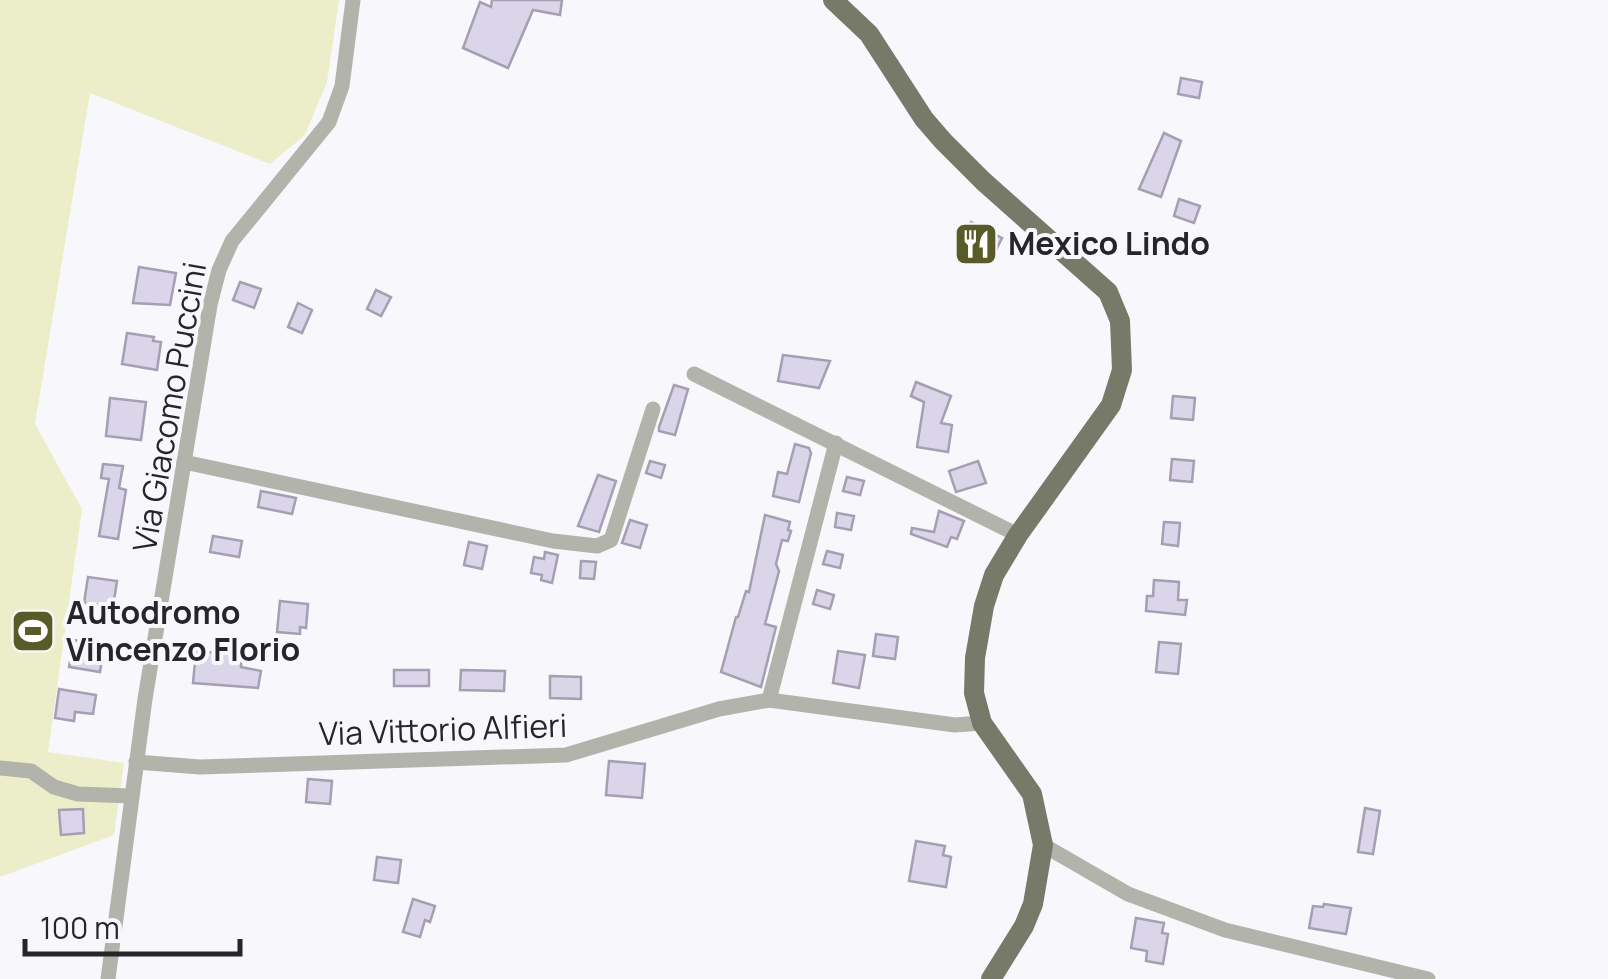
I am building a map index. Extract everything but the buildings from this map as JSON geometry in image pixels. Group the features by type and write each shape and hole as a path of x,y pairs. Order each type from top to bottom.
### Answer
{"main road":[{"path":"833,0 870,34 924,119 983,181 1108,292 1120,321 1122,370 1111,405 994,575 978,635 974,693 982,723 1032,794 1043,845 1033,904 1024,926 990,979"}],"street":[{"name":"Via Giacomo Puccini","path":"108,979 136,762 204,337 219,270 232,241 329,122 344,75 353,0"},
{"path":"694,374 1018,535"},
{"path":"184,462 521,535 597,546 611,540 652,409"},
{"path":"769,700 836,443"},
{"name":"Via Vittorio Alfieri","path":"136,762 200,767 566,755 719,709 769,700 955,725 982,723"},
{"path":"0,768 32,770 54,787 78,794 131,796"},
{"path":"1043,845 1128,894 1225,930 1428,979"}],"green space":[{"path":"0,0 339,0 327,82 305,135 270,164 90,93 35,424 82,509 48,752 124,763 114,835 0,877"}],"place":[{"name":"Mexico Lindo","path":"976,244"},
{"name":"Autodromo Vincenzo Florio","path":"33,631"}]}
